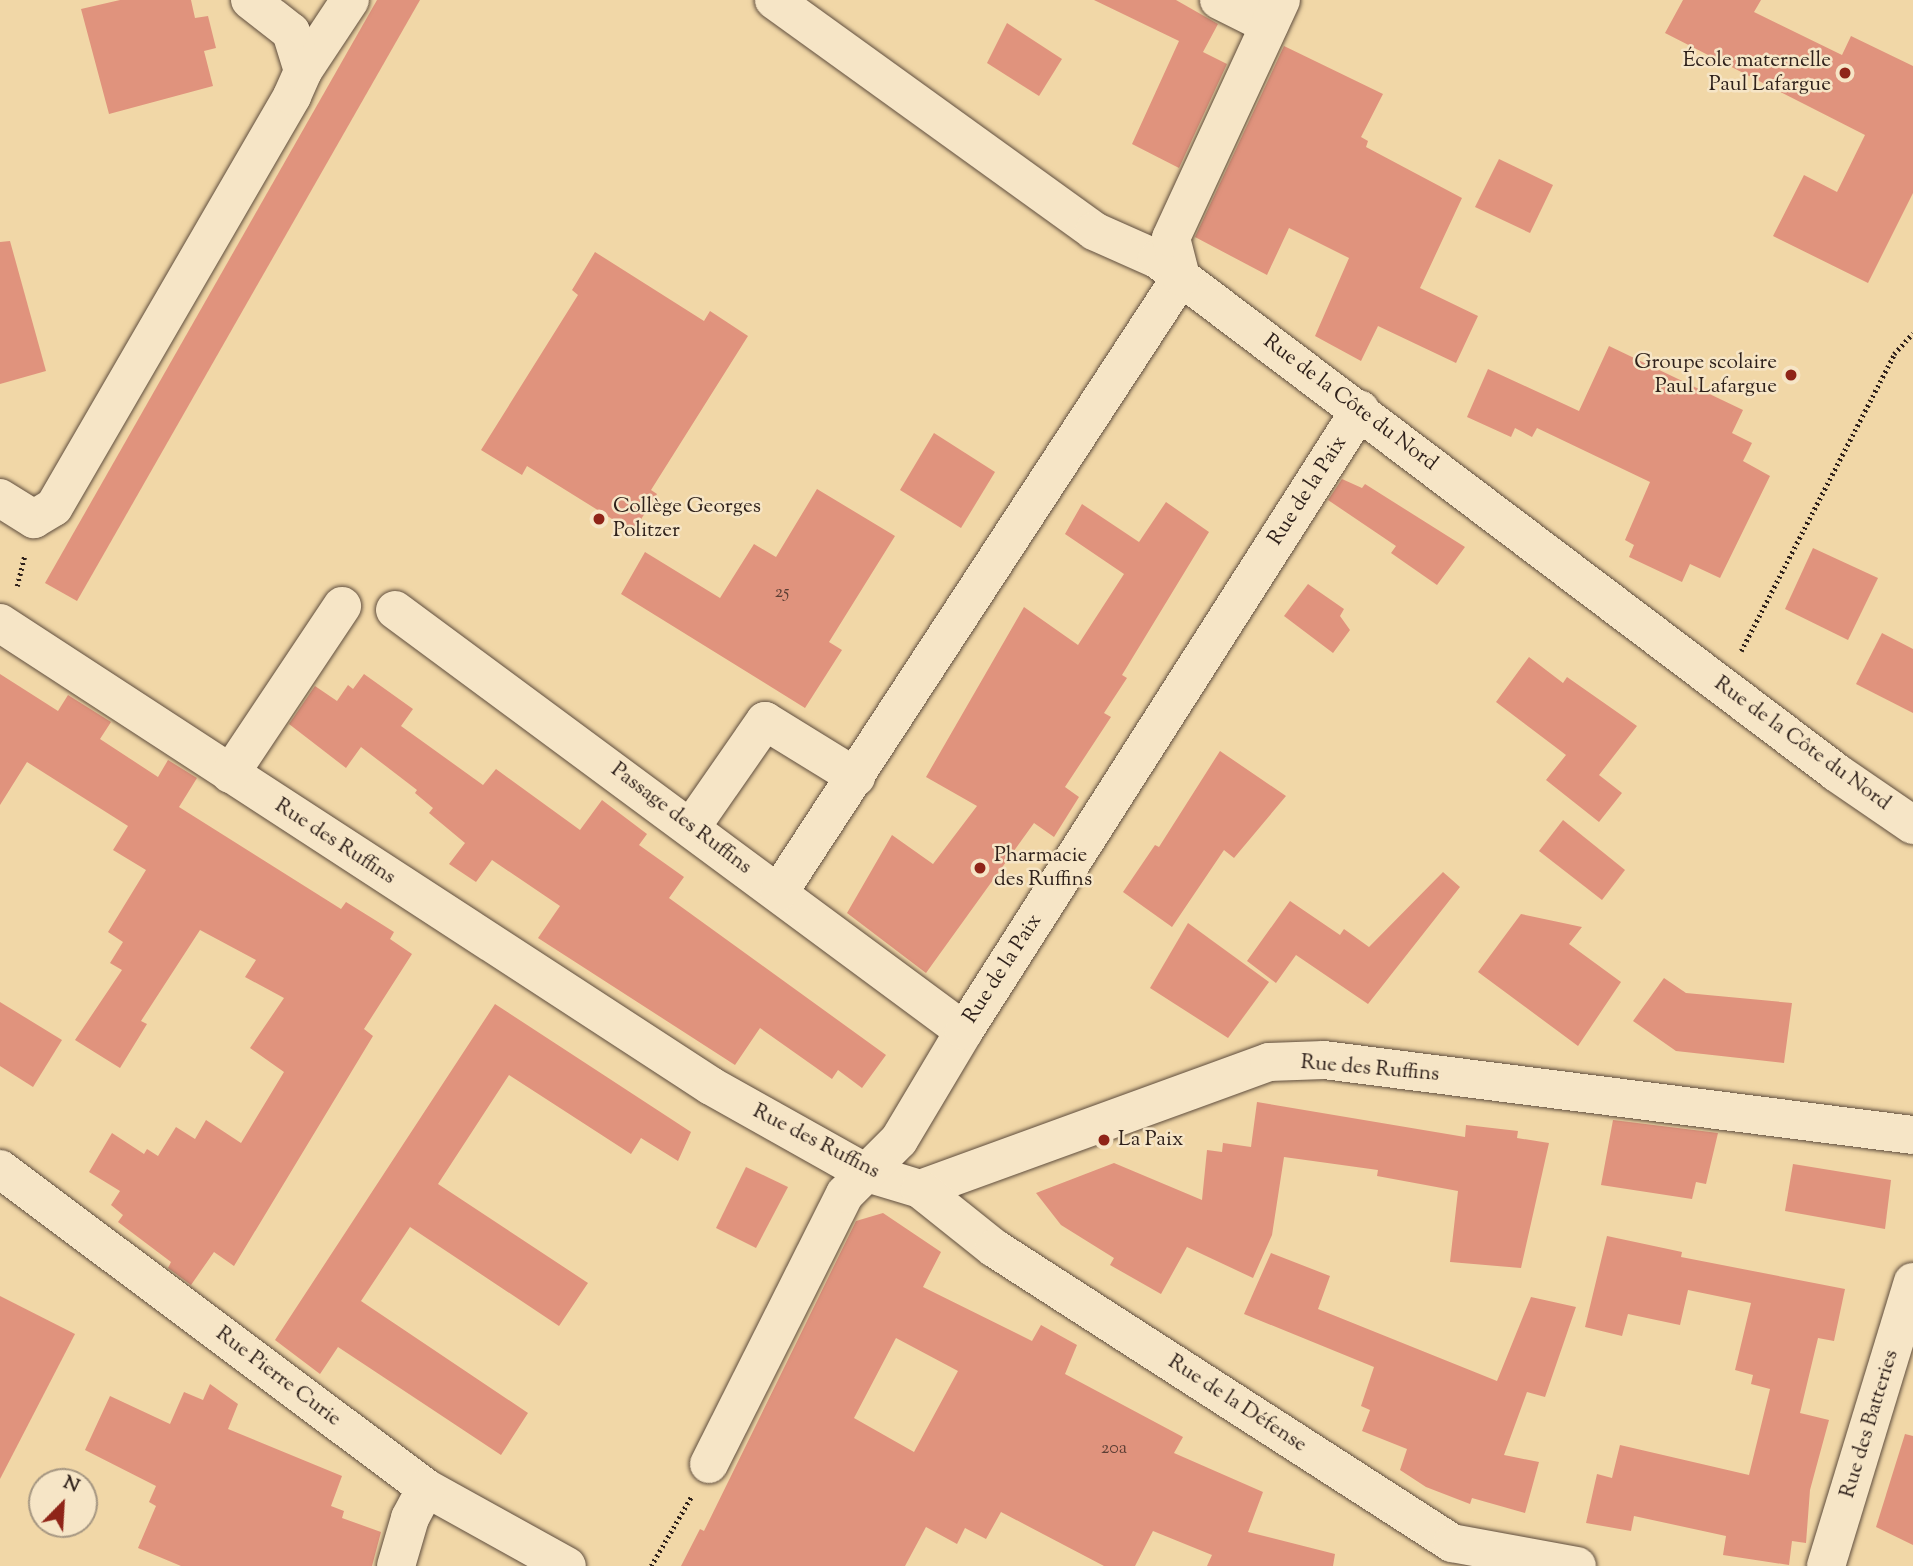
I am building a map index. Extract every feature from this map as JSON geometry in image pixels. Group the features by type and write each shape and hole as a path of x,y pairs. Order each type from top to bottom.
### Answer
{"street":[{"path":"250,0 291,32 303,71"},
{"path":"0,498 34,519 54,507 303,71 349,0"},
{"name":"Rue de la Côte du Nord","path":"774,0 1094,231 1157,259 1181,276 1723,686 1913,825"},
{"path":"779,892 1181,276 1171,239 1275,13 1219,0"},
{"name":"Rue de la Paix","path":"709,1464 845,1194 864,1172 899,1140 964,1031 1360,410"},
{"path":"230,774 342,606"},
{"name":"Passage des Ruffins","path":"395,610 692,826 964,1031"},
{"name":"Rue des Ruffins","path":"3,625 711,1086 864,1172 920,1189 1269,1062 1324,1060 1913,1135"},
{"path":"692,826 765,720 856,777"},
{"name":"Rue Pierre Curie","path":"0,1169 426,1488 567,1566"},
{"name":"Rue de la Défense","path":"920,1189 994,1248 1452,1543 1577,1566"},
{"name":"Rue des Batteries","path":"1826,1566 1913,1282"},
{"path":"396,1566 410,1518 426,1488"}],"path":[{"path":"1723,686 1895,354 1913,332"},
{"path":"3,625 34,519"},
{"path":"651,1566 709,1464"}],"building":[{"path":"120,0 191,0 195,18 208,16 216,48 204,51 213,86 109,114 81,9"},
{"path":"377,0 420,0 77,601 45,583"},
{"path":"1094,0 1176,0 1218,24 1203,52 1227,64 1179,168 1132,144 1179,41"},
{"path":"1683,0 1761,0 1754,12 1842,55 1851,36 1913,66 1913,193 1868,283 1773,236 1804,175 1837,192 1865,135 1665,33"},
{"path":"1007,23 1062,59 1039,96 987,63"},
{"path":"1284,46 1383,94 1361,137 1368,141 1366,147 1462,198 1420,288 1478,316 1456,363 1378,326 1361,361 1315,336 1349,258 1289,228 1267,275 1195,237"},
{"path":"1499,159 1553,185 1530,233 1475,207"},
{"path":"10,241 46,371 0,384 0,242"},
{"path":"595,252 704,321 710,311 748,336 651,490 657,494 633,532 527,466 522,475 481,450 578,295 572,290"},
{"path":"1609,346 1743,410 1732,433 1752,443 1743,461 1770,476 1720,578 1690,564 1682,582 1629,557 1634,545 1625,540 1650,482 1537,428 1532,437 1515,428 1511,437 1467,417 1488,369 1579,411"},
{"path":"934,433 995,472 961,528 900,490"},
{"path":"1342,479 1362,488 1365,484 1465,547 1437,585 1391,553 1396,546 1328,500"},
{"path":"817,489 895,536 829,642 842,650 805,708 621,594 645,552 720,598 754,544 776,557"},
{"path":"1166,502 1209,532 1122,675 1127,678 1104,713 1111,717 1065,787 1079,797 1054,837 1034,823 926,973 847,913 892,835 933,864 977,806 926,777 1024,607 1078,645 1124,574 1065,534 1082,504 1139,542"},
{"path":"1813,548 1878,578 1848,640 1785,609"},
{"path":"1308,584 1344,609 1340,616 1350,630 1333,653 1284,616"},
{"path":"1882,633 1913,649 1913,713 1856,684"},
{"path":"1529,657 1563,683 1567,677 1637,726 1599,775 1622,793 1599,822 1546,780 1566,755 1496,702"},
{"path":"0,674 58,711 68,695 111,722 100,739 158,777 168,760 197,778 179,807 341,909 346,902 375,920 394,932 390,939 412,954 364,1029 373,1036 234,1266 214,1252 191,1285 168,1268 171,1262 118,1222 123,1215 111,1205 120,1191 89,1172 112,1133 144,1154 147,1149 158,1156 176,1127 195,1139 206,1120 241,1143 284,1072 250,1048 284,998 245,977 256,960 200,930 141,1021 147,1024 120,1068 75,1040 122,970 110,963 123,942 108,932 146,870 113,850 128,826 27,762 0,805"},
{"path":"364,674 413,709 401,726 483,785 496,769 580,830 602,800 647,834 639,845 684,877 669,898 886,1055 862,1088 838,1070 832,1079 760,1028 735,1065 538,938 560,906 492,860 476,882 449,864 465,843 429,813 433,808 415,793 417,790 361,747 346,768 289,724 315,686 337,701 348,685 353,689"},
{"path":"1220,751 1286,796 1234,858 1224,850 1172,927 1123,892 1155,845 1159,847"},
{"path":"1563,820 1625,870 1602,900 1539,851"},
{"path":"1443,872 1460,887 1368,1004 1296,955 1276,983 1247,961 1290,901 1340,935 1344,929 1369,947"},
{"path":"1521,914 1582,927 1569,944 1621,982 1578,1046 1478,972"},
{"path":"1188,923 1269,982 1228,1038 1150,988"},
{"path":"1664,978 1686,993 1792,1003 1784,1063 1676,1051 1633,1021"},
{"path":"0,1002 62,1040 33,1087 0,1066"},
{"path":"495,1004 691,1132 678,1161 641,1138 631,1154 509,1075 438,1184 588,1283 559,1326 410,1227 361,1301 528,1413 501,1455 338,1347 320,1374 275,1340"},
{"path":"1257,1102 1465,1137 1466,1125 1518,1131 1517,1138 1549,1143 1521,1268 1450,1262 1458,1191 1377,1176 1378,1170 1284,1157 1272,1235 1253,1278 1187,1247 1161,1294 1110,1265 1114,1258 1061,1225 1036,1193 1114,1163 1202,1200 1207,1150 1222,1152 1223,1143 1251,1147"},
{"path":"1613,1120 1718,1133 1706,1184 1696,1182 1692,1199 1601,1185"},
{"path":"1793,1164 1891,1180 1885,1229 1785,1211"},
{"path":"746,1167 788,1187 756,1248 716,1228"},
{"path":"883,1213 941,1252 923,1287 1032,1341 1041,1325 1077,1345 1065,1374 1183,1437 1174,1453 1263,1492 1248,1532 1335,1554 1333,1566 1207,1566 1212,1555 1153,1531 1135,1566 1104,1566 1001,1512 986,1539 965,1528 957,1544 926,1527 905,1566 681,1566 700,1529 704,1531 856,1221","holes":["896,1338 958,1371 914,1452 854,1418"]},
{"path":"1607,1236 1682,1252 1681,1257 1845,1289 1834,1341 1818,1338 1800,1413 1829,1420 1810,1490 1806,1543 1792,1541 1789,1565 1723,1555 1726,1536 1634,1516 1631,1531 1586,1523 1597,1474 1612,1478 1620,1445 1749,1475 1770,1389 1751,1384 1753,1375 1735,1370 1751,1303 1688,1290 1680,1325 1628,1314 1622,1336 1585,1327"},
{"path":"1271,1253 1330,1276 1318,1309 1497,1381 1531,1297 1576,1307 1545,1397 1527,1392 1504,1455 1539,1462 1525,1513 1472,1498 1470,1504 1426,1487 1400,1470 1407,1449 1362,1431 1370,1410 1361,1406 1374,1367 1244,1314"},
{"path":"0,1296 75,1334 0,1479"},
{"path":"210,1384 238,1404 228,1429 342,1476 331,1506 344,1511 342,1518 381,1532 372,1566 181,1566 138,1548 156,1506 149,1502 156,1486 85,1450 110,1396 170,1424 184,1392 203,1400"},
{"path":"1905,1434 1913,1436 1913,1545 1876,1527"}],"place":[{"name":"École maternelle Paul Lafargue","path":"1845,73"},
{"name":"Groupe scolaire Paul Lafargue","path":"1791,375"},
{"name":"Collège Georges Politzer","path":"599,519"},
{"name":"Pharmacie des Ruffins","path":"980,868"},
{"name":"La Paix","path":"1104,1140"}]}
